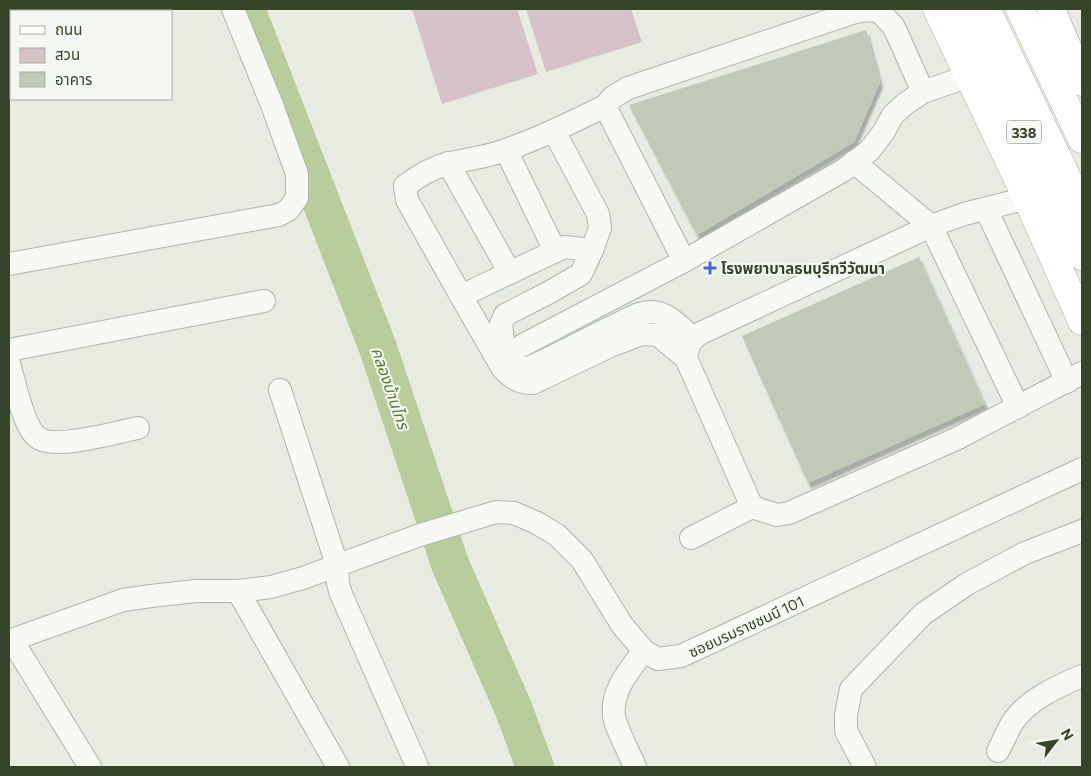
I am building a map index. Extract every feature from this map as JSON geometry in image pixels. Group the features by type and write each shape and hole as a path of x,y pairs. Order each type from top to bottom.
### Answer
{"main road":[{"name":"338","path":"937,9 1027,198 1082,321"},
{"name":"338","path":"966,9 1082,256"},
{"name":"338","path":"986,9 1082,209"},
{"path":"1020,9 1082,139"},
{"path":"1051,9 1082,82"}],"street":[{"path":"9,264 279,215 288,210 297,198 297,174 272,105 232,9"},
{"path":"689,348 658,335 642,334 610,346 533,383 525,383 513,379 503,369 407,200 405,186 417,177 448,164 482,158 554,131 605,106 613,97 628,88 852,13 866,10 879,11 894,27 923,92"},
{"path":"522,345 684,262 844,170 869,151 884,133 893,115 905,104 923,92 969,76"},
{"path":"605,106 684,262"},
{"path":"554,131 598,214 600,228 580,274 506,315 501,324 503,341 517,365 523,370 639,314 652,311 666,316 689,348 752,507"},
{"path":"506,150 555,251"},
{"path":"854,162 931,226 1018,407"},
{"path":"448,164 510,273"},
{"path":"689,348 701,333 931,226 964,214 1027,198"},
{"path":"691,538 752,507 777,514 789,513 956,439 1074,378 986,209"},
{"path":"461,296 564,246 592,250"},
{"path":"9,350 264,301"},
{"path":"9,363 24,417 36,437 48,443 64,443 138,428"},
{"path":"280,390 337,565 338,583 347,611 417,766"},
{"name":"ซอยบรมราชชนนี 101","path":"644,651 658,658 681,656 1082,469"},
{"path":"90,767 10,640 123,600 196,591 238,591 271,587 303,578 420,534 496,512 514,513 537,523 557,535 582,560 622,625 644,651 628,671 619,687 614,704 615,720 635,767"},
{"path":"865,767 846,731 846,715 851,689 923,614 967,584 1025,553 1082,531"},
{"path":"238,591 338,767"},
{"path":"998,751 1013,722 1029,706 1056,688 1082,676"}],"green space":[{"path":"412,9 517,9 538,74 442,104"},
{"path":"526,9 631,9 642,42 546,72"}],"building":[{"path":"866,30 880,82 854,142 697,235 629,105"},
{"path":"919,257 985,404 808,483 742,336"}],"waterway":[{"name":"คลองบ้านไทร","path":"246,9 378,348 450,564 514,710 535,767"}],"place":[{"name":"โรงพยาบาลธนบุรีทวีวัฒนา","path":"710,268"}]}
